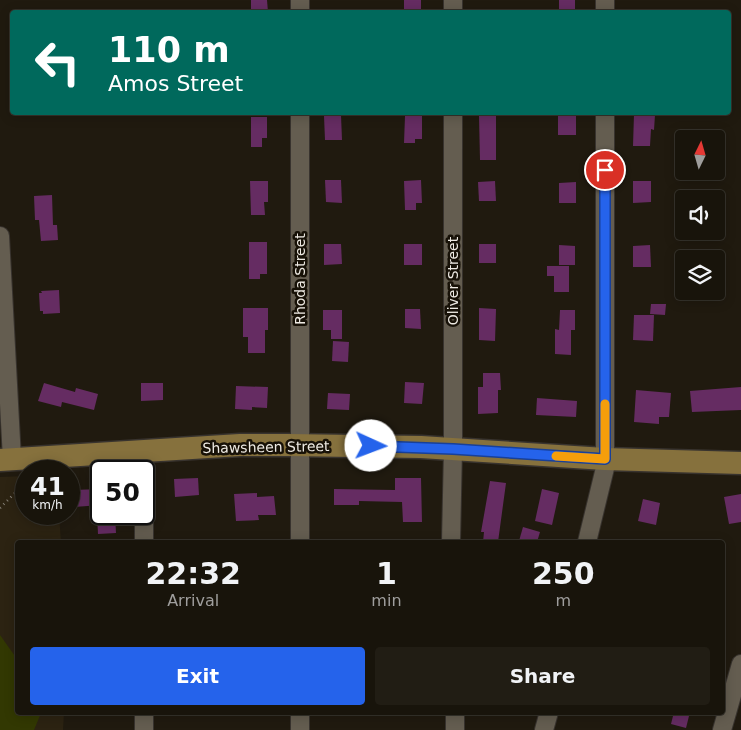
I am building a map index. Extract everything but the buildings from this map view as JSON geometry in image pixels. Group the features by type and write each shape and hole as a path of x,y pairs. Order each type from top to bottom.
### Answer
{"main road":[{"name":"Shawsheen Street","path":"155,463 240,445 300,445 453,449 605,459 741,463"},
{"name":"Shawsheen Street","path":"6,459 90,463"}],"street":[{"name":"Rhoda Street","path":"300,115 300,540"},
{"name":"Oliver Street","path":"451,540 453,449 453,115"},
{"path":"587,540 605,468 605,115"},
{"path":"0,236 6,459"},
{"path":"144,525 144,540"},
{"path":"722,730 741,664"},
{"path":"144,715 144,730"},
{"path":"300,715 300,730"},
{"path":"455,715 455,730"},
{"path":"544,730 548,715"}],"path":[{"path":"0,508 15,493"}],"shaded area":[{"path":"15,476 15,525 60,525 61,540 15,540 15,715 64,715 63,730 0,730 0,477"}],"green space":[{"path":"0,635 15,656 15,715 40,715 34,730 0,730"}],"slow traffic":[{"path":"556,456 605,459 605,404"}],"route":[{"path":"371,446 453,449 605,459 605,170"}]}
